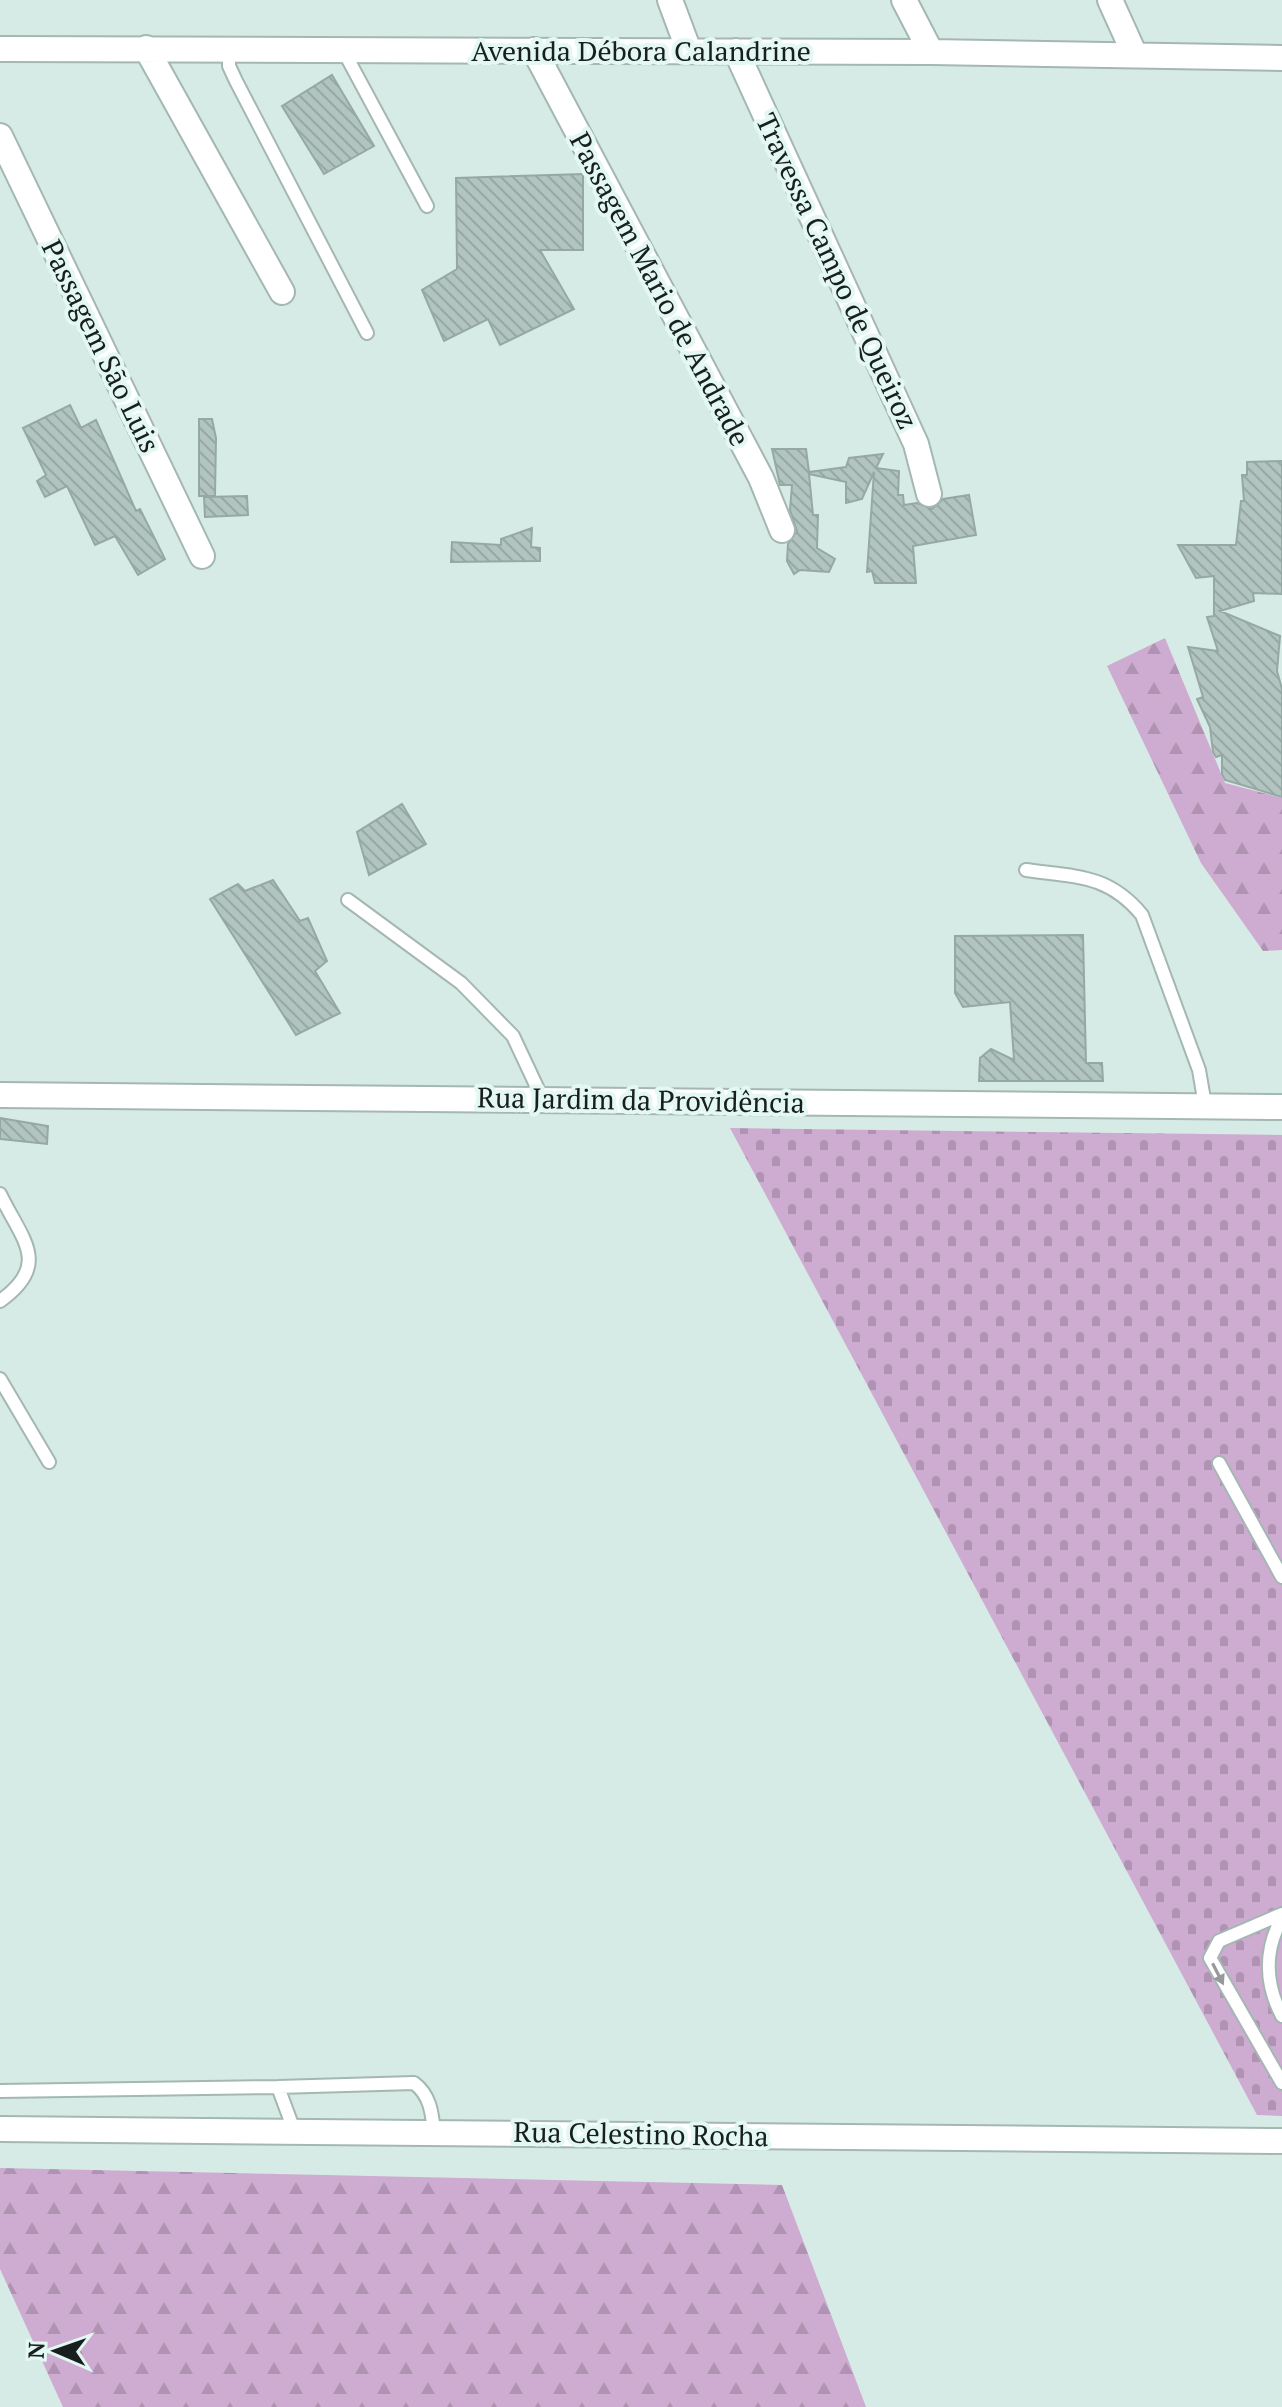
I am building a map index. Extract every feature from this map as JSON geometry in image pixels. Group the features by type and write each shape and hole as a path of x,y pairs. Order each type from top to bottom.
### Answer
{"street":[{"path":"670,0 689,51"},
{"path":"904,0 931,52"},
{"path":"1110,0 1134,53"},
{"path":"146,48 282,292"},
{"name":"Avenida Débora Calandrine","path":"0,49 1134,53 1282,58"},
{"name":"Passagem Mario de Andrade","path":"534,50 761,478 782,530"},
{"name":"Travessa Campo de Queiroz","path":"736,51 916,444 929,494"},
{"name":"Passagem São Luis","path":"0,136 202,556"},
{"name":"Rua Jardim da Providência","path":"0,1095 1282,1107"},
{"name":"Rua Celestino Rocha","path":"0,2129 1282,2141"}],"lane":[{"path":"229,49 229,66 236,81 367,333"},
{"path":"343,50 427,206"},
{"path":"1026,870 1101,880 1125,894 1142,915 1199,1070 1205,1105"},
{"path":"348,900 461,983 482,1004 513,1036 543,1100"},
{"path":"0,1194 31,1259 28,1276 0,1301"},
{"path":"0,1379 49,1462"},
{"path":"1219,1463 1282,1577"},
{"path":"1282,1916 1271,1945 1269,1963 1271,1989 1282,2016"},
{"path":"1282,1916 1219,1941 1210,1958 1282,2083"},
{"path":"0,2091 414,2083 429,2101 434,2132"},
{"path":"278,2087 294,2130"}],"green space":[{"path":"1165,638 1225,783 1282,798 1282,950 1263,951 1201,863 1107,666"},
{"path":"730,1128 1282,1135 1282,2116 1257,2115"},
{"path":"0,2168 782,2185 866,2407 63,2407 0,2269"}],"building":[{"path":"332,75 374,146 324,174 282,106"},
{"path":"583,174 583,250 540,250 574,309 500,345 488,319 444,341 422,290 457,269 456,178"},
{"path":"70,405 81,428 96,420 136,511 140,509 165,559 138,575 115,536 95,545 67,486 45,497 37,481 46,475 23,428"},
{"path":"199,419 212,419 216,438 215,496 199,496"},
{"path":"772,449 806,449 809,472 846,467 849,458 883,454 876,468 899,471 898,495 903,495 904,505 917,503 932,509 943,499 969,495 976,535 913,546 916,583 875,583 872,571 867,572 874,472 862,499 846,503 846,482 809,474 813,515 818,515 817,548 835,559 829,572 800,570 794,574 787,561 788,544 797,531 790,510 792,485 780,485"},
{"path":"1282,461 1282,594 1253,593 1254,601 1220,611 1280,636 1277,671 1282,689 1282,797 1225,780 1222,774 1222,755 1216,757 1213,752 1210,727 1197,699 1203,697 1188,647 1218,651 1207,617 1214,616 1214,576 1196,578 1178,545 1236,545 1241,501 1244,501 1242,475 1247,475 1247,462"},
{"path":"247,496 248,515 205,517 204,497"},
{"path":"532,528 531,547 540,548 540,561 451,562 452,542 501,545 501,539"},
{"path":"402,804 426,844 369,875 357,832"},
{"path":"273,880 300,921 308,918 327,961 315,971 340,1013 296,1035 210,899 238,884 245,891"},
{"path":"1083,935 1086,1063 1102,1063 1103,1081 979,1081 980,1058 991,1049 1014,1060 1010,1002 963,1007 955,993 955,936"},
{"path":"0,1118 48,1126 47,1144 0,1139"}]}
